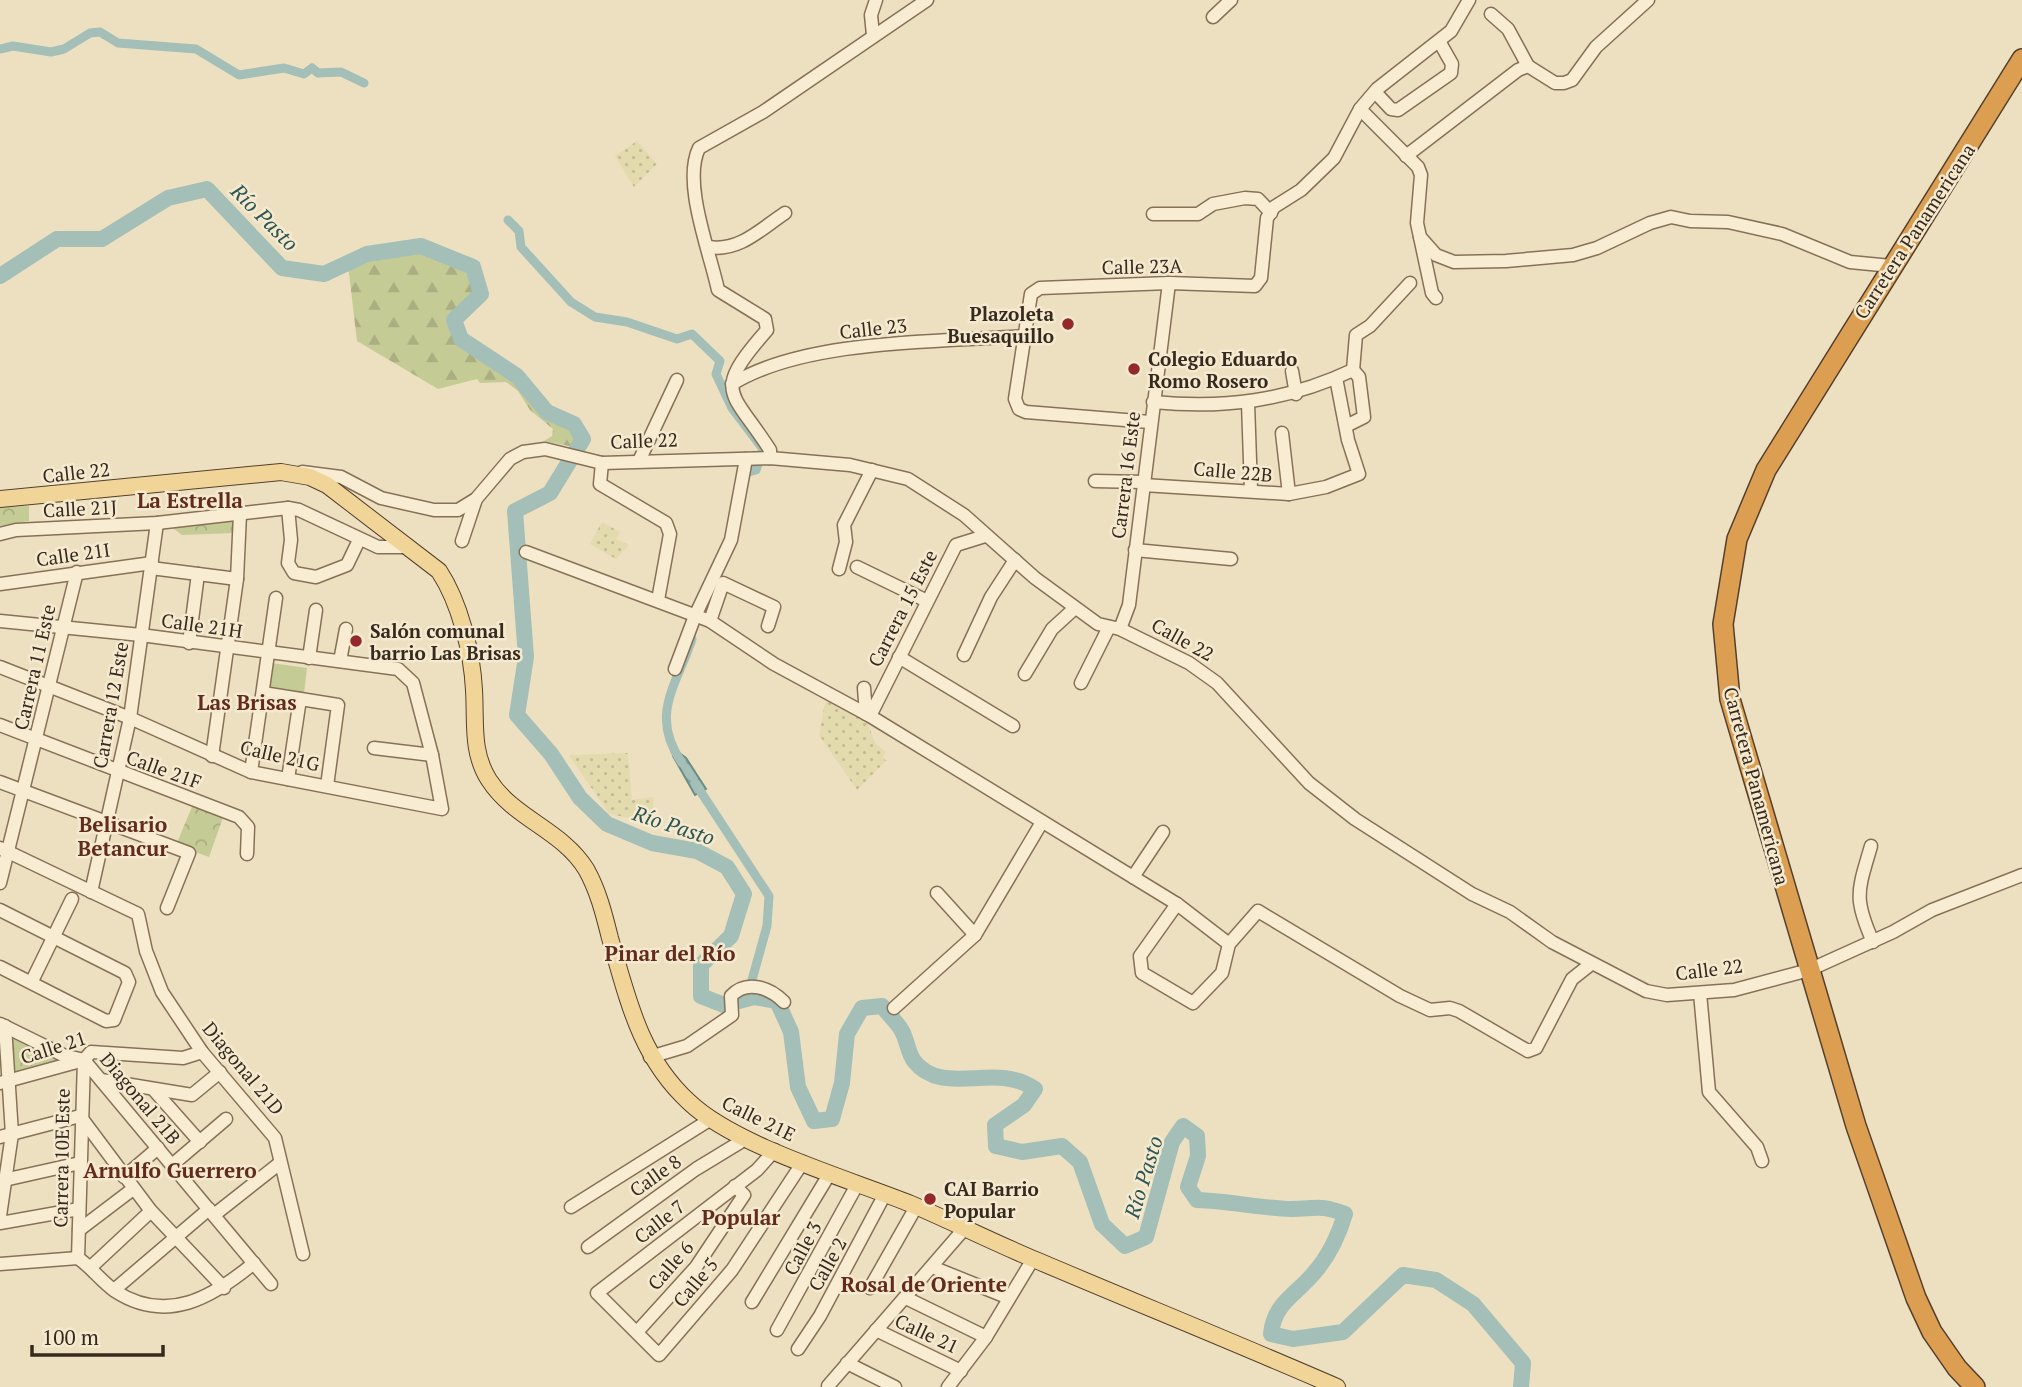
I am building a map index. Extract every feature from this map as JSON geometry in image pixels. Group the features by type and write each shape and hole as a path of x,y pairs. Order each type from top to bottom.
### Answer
{"highway":[{"name":"Carretera Panamericana","path":"1975,1387 1956,1368 1932,1332 1916,1298 1856,1126 1730,699 1723,624 1737,539 1766,470 2022,59"}],"main road":[{"name":"Calle 22","path":"0,499 281,472 310,477 327,485 439,571 449,586 470,663 474,719"},
{"name":"Calle 21E","path":"474,719 475,743 489,780 519,812 568,846 596,888 628,1003 650,1057 690,1104 711,1119 747,1138 916,1207 1337,1387"}],"street":[{"path":"873,35 871,15 876,0"},
{"path":"702,619 732,540 758,459 770,450 735,403 732,384 739,362 767,330 765,319 718,290 709,247 697,214 693,180 694,158 699,148 762,112 927,0"},
{"path":"1213,17 1231,0"},
{"path":"1153,214 1198,214 1213,204 1245,198 1258,199 1271,213 1301,190 1334,158 1360,109 1374,92 1439,41 1462,16 1469,0"},
{"path":"1491,14 1508,29 1528,65 1555,83 1572,80 1596,47 1648,0"},
{"path":"1374,92 1391,109 1398,110 1451,73 1452,64 1439,41"},
{"path":"1406,156 1528,65"},
{"path":"1360,109 1406,156 1421,176 1417,223 1436,298"},
{"name":"Calle 23A","path":"1025,336 1031,295 1040,288 1169,283 1255,286 1261,278 1267,218 1271,213"},
{"path":"709,247 722,249 736,246 785,214"},
{"path":"1420,237 1436,255 1454,262 1506,261 1573,255 1597,248 1650,223 1671,217 1690,221 1728,222 1782,234 1850,262 1891,266"},
{"name":"Carrera 16 Este","path":"1081,683 1129,605 1169,283"},
{"path":"1336,378 1346,426 1364,417 1359,377 1353,370 1356,335 1370,326 1410,283"},
{"path":"1025,336 1016,399 1019,409 1026,412 1150,422"},
{"name":"Calle 23","path":"732,384 752,371 817,353 1025,336"},
{"path":"1153,402 1192,406 1248,403 1296,394 1353,370"},
{"path":"1292,371 1296,394"},
{"path":"639,461 677,380"},
{"path":"1248,403 1251,490"},
{"name":"Calle 22B","path":"1095,481 1251,490 1262,495 1289,494 1326,487 1359,474 1346,426"},
{"path":"1282,433 1289,494"},
{"name":"Calle 22","path":"281,472 316,471 341,477 381,498 434,510 458,510 476,499 510,459 523,452 545,449 596,462 758,459 850,465 908,479 964,514 985,536 1098,624 1115,628 1189,663 1217,683 1309,783 1355,819 1591,964 1646,991 1667,995 1734,990 1809,970 1873,942 1943,905 2022,875"},
{"path":"596,462 600,484 666,523 670,534 658,600"},
{"path":"839,569 846,542 844,526 872,470"},
{"path":"462,541 476,499"},
{"path":"288,508 291,540 288,563 294,573 316,577 347,565 359,540"},
{"name":"Calle 21J","path":"0,534 16,530 157,523 288,508 299,510 378,547 405,547"},
{"path":"212,757 237,579 240,514"},
{"name":"Carrera 12 Este","path":"91,892 130,718 157,523"},
{"name":"Carrera 15 Este","path":"868,715 957,545 985,536"},
{"path":"1135,550 1231,559"},
{"path":"526,552 658,600 702,619 774,664 868,715 1177,904 1229,944"},
{"path":"964,655 991,597 1015,560"},
{"name":"Calle 21I","path":"0,584 77,572 151,566 237,579"},
{"path":"856,567 927,601"},
{"name":"Carrera 11 Este","path":"5,850 24,792 77,572"},
{"path":"189,643 198,574"},
{"path":"675,669 723,583 774,607 768,626"},
{"path":"251,772 276,598"},
{"path":"1026,674 1052,629 1075,608"},
{"path":"309,658 316,610"},
{"name":"Calle 21H","path":"0,621 141,635 227,649 398,669 413,683 432,755"},
{"path":"340,661 345,629"},
{"path":"899,657 1013,726"},
{"name":"Calle 21G","path":"0,667 130,718 212,757 251,772 442,808 432,755"},
{"path":"864,688 868,715"},
{"path":"263,693 338,705 327,786"},
{"path":"288,779 300,699"},
{"name":"Calle 21F","path":"0,725 118,773 239,817 248,827 247,854"},
{"path":"374,748 432,755"},
{"path":"0,782 189,853 167,908"},
{"path":"894,1008 975,935 1042,822"},
{"path":"1133,877 1163,832"},
{"path":"1871,846 1858,893 1859,910 1873,942"},
{"path":"0,883 5,850 91,892"},
{"name":"Diagonal 21D","path":"91,892 138,915 146,951 162,992 202,1052 271,1132 303,1254"},
{"path":"937,893 975,935"},
{"path":"32,981 72,899"},
{"path":"1177,904 1140,956 1142,972 1193,1003 1223,973 1229,944 1251,914 1263,912 1401,996 1430,1010 1450,1008 1459,1011 1528,1052 1536,1048 1572,979 1591,964"},
{"path":"0,910 129,976 114,1020 103,1020 32,981 0,967"},
{"path":"650,1057 687,1046 732,1015 734,1010 731,996 751,986 772,990 784,1002"},
{"path":"1700,993 1709,1093 1757,1147 1762,1161"},
{"path":"0,1216 6,1135 3,1025"},
{"name":"Diagonal 21B","path":"3,1025 63,1055 84,1060 271,1283"},
{"name":"Calle 21","path":"4,1079 84,1060 86,1055 97,1052 183,1058 202,1052"},
{"name":"Carrera 10E Este","path":"78,1258 80,1116 84,1060"},
{"path":"100,1079 192,1095 220,1072"},
{"path":"153,1088 200,1142"},
{"path":"6,1135 80,1116 151,1211 224,1288"},
{"path":"172,1165 226,1119"},
{"path":"572,1207 711,1119"},
{"name":"Calle 8","path":"588,1247 696,1169 747,1138"},
{"path":"124,1177 158,1148"},
{"name":"Calle 7","path":"637,1332 597,1293 757,1170 775,1150"},
{"name":"Calle 5","path":"637,1332 659,1355 732,1270 803,1162"},
{"path":"4,1180 80,1163"},
{"path":"114,1290 174,1237 280,1163"},
{"path":"752,1302 830,1173"},
{"name":"Calle 3","path":"777,1330 858,1183"},
{"name":"Calle 6","path":"637,1332 696,1267 726,1225 744,1195 735,1186"},
{"path":"79,1230 133,1189"},
{"name":"Calle 2","path":"798,1349 820,1316 885,1194"},
{"path":"870,1288 916,1207"},
{"path":"0,1223 79,1209"},
{"path":"91,1267 151,1211"},
{"path":"828,1386 964,1229"},
{"path":"0,1264 78,1258 114,1290 141,1303 162,1307 197,1300 224,1288 254,1263"},
{"path":"948,1387 986,1337 1033,1259"},
{"path":"932,1267 1009,1298"},
{"path":"906,1298 986,1337"},
{"name":"Calle 21","path":"876,1330 961,1371"},
{"path":"847,1363 895,1387"}],"shaded area":[{"path":"637,141 657,164 634,187 615,156"},
{"path":"602,522 620,532 616,539 629,545 616,559 590,544"},
{"path":"830,702 867,721 875,743 886,752 883,757 886,761 857,790 819,735 825,703"},
{"path":"628,753 632,800 653,797 654,815 629,818 609,814 569,755"}],"green space":[{"path":"420,249 470,270 477,293 450,319 457,340 513,377 542,413 572,427 578,438 574,447 544,441 552,436 553,429 530,410 518,391 506,382 480,383 477,379 438,389 357,341 348,265 367,257"},
{"path":"29,506 29,521 0,526 0,507"},
{"path":"235,520 235,533 182,535 173,528"},
{"path":"271,663 307,668 304,694 268,689"},
{"path":"194,802 225,812 209,857 176,845"},
{"path":"11,1032 71,1062 16,1078"},
{"path":"22,1038 54,1054 47,1069 15,1053"}],"water":[{"path":"678,752 686,758 706,789 695,795 673,756"}],"waterway":[{"path":"0,49 13,46 51,52 64,49 90,33 100,32 118,43 196,49 239,75 284,68 304,74 312,68 318,73 341,72 364,83"},
{"name":"Río Pasto","path":"0,276 57,239 102,239 168,198 207,189 282,268 324,274 367,254 421,246 473,267 481,294 454,320 461,339 517,376 547,412 574,424 583,439 550,493 515,511 526,657 517,715 551,754 580,798 607,824 652,843 697,851 727,867 744,894 731,936 701,965 701,996 724,1005 754,997 777,1001 791,1032 798,1087 814,1121 832,1119 842,1083 847,1034 862,1008 882,1006 898,1024 914,1061 926,1072 955,1079 1004,1078 1020,1081 1035,1089 1024,1105 995,1125 996,1146 1022,1152 1062,1146 1080,1162 1102,1224 1125,1246 1146,1237 1172,1142 1183,1126 1197,1136 1198,1156 1188,1187 1197,1200 1291,1209 1324,1208 1345,1214 1324,1260 1281,1307 1271,1334 1293,1339 1343,1332 1403,1275 1436,1280 1473,1304 1523,1363 1521,1387"},
{"path":"508,220 519,231 521,247 571,302 595,317 627,322 677,339 692,334 720,361 716,374 732,408 763,449 756,470 744,473 743,477"},
{"path":"682,763 672,746 666,715 673,687 692,639"},
{"path":"695,783 769,896 767,926 752,980"}],"place":[{"name":"Plazoleta Buesaquillo","path":"1068,324"},
{"name":"Colegio Eduardo Romo Rosero","path":"1134,369"},
{"name":"Salón comunal barrio Las Brisas","path":"356,641"},
{"name":"CAI Barrio Popular","path":"930,1199"}],"district":[{"name":"La Estrella","path":"190,500"},
{"name":"Las Brisas","path":"247,702"},
{"name":"Belisario Betancur","path":"123,836"},
{"name":"Pinar del Río","path":"670,953"},
{"name":"Arnulfo Guerrero","path":"170,1170"},
{"name":"Popular","path":"741,1217"},
{"name":"Rosal de Oriente","path":"924,1284"}]}
